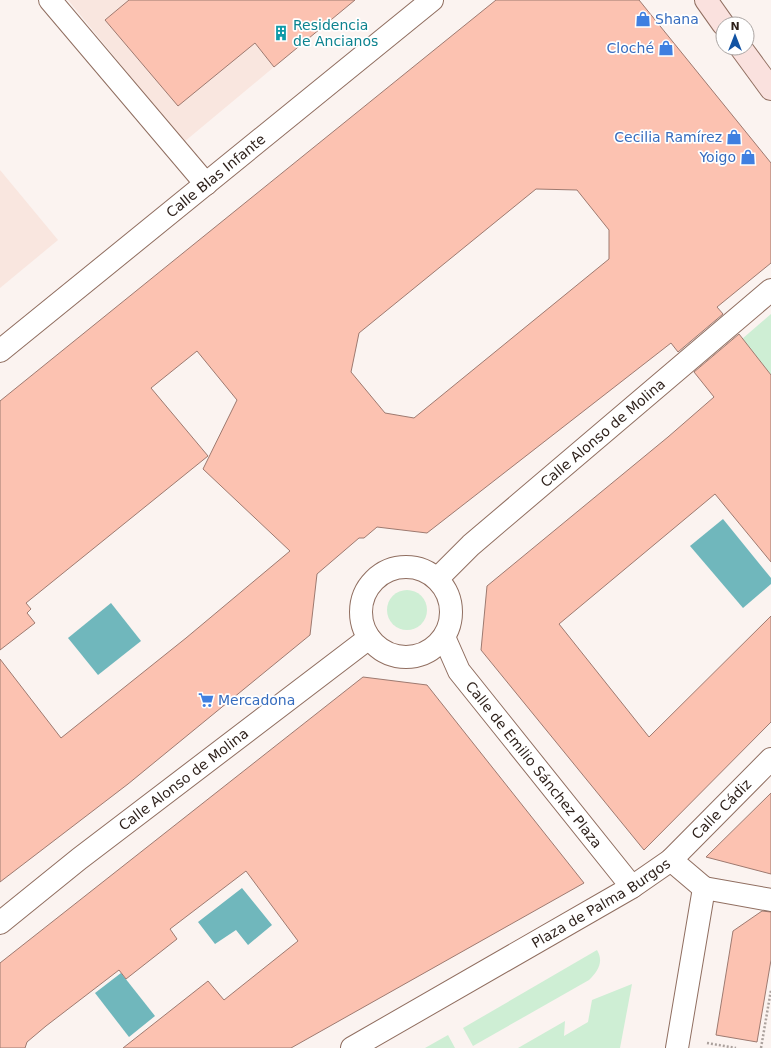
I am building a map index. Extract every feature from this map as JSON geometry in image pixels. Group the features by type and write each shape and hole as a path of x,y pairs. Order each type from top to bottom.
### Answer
{"main road":[{"path":"706,0 718,16"},
{"path":"747,56 771,89"}],"street":[{"path":"50,0 206,184"},
{"name":"Calle Blas Infante","path":"0,351 432,0"},
{"name":"Calle Alonso de Molina","path":"437,579 471,545 771,290"},
{"path":"407,567 421,570 437,579 447,592 451,607 451,619 444,637 425,653 407,657 383,651 369,638 362,625 361,607 367,590 377,578 389,570 407,567"},
{"name":"Calle de Emilio Sánchez Plaza","path":"444,637 459,671 632,887"},
{"name":"Calle Alonso de Molina","path":"0,923 79,859 369,638"},
{"name":"Calle Cádiz","path":"671,860 771,759"},
{"name":"Plaza de Palma Burgos","path":"352,1048 632,887 671,860 704,888"},
{"path":"677,1048 704,888 771,900"}],"path":[{"path":"761,1048 771,990"}],"shaded area":[{"path":"68,0 220,0 274,67 184,142"},
{"path":"0,170 58,240 0,288"}],"green space":[{"path":"771,314 771,375 742,339"},
{"path":"411,590 418,593 424,599 427,610 426,618 418,627 411,630 403,630 396,627 388,618 387,606 390,599 399,591"},
{"path":"597,950 600,958 599,966 589,980 473,1046 463,1028"},
{"path":"632,984 620,1048 518,1048 565,1021 564,1036 588,1022 592,1000"},
{"path":"448,1035 455,1048 425,1048"}],"water":[{"path":"723,519 771,578 771,584 743,608 690,546"},
{"path":"111,603 141,641 98,675 68,638"},
{"path":"242,888 272,925 248,945 236,930 215,944 198,922"},
{"path":"121,973 155,1016 129,1037 95,993"}],"building":[{"path":"129,0 355,0 274,67 255,43 178,106 105,20"},
{"path":"496,0 639,0 771,163 771,263 717,307 723,314 678,352 671,343 427,533 377,527 364,538 359,538 317,574 310,635 128,784 0,882 0,659 61,738 186,638 290,551 203,469 237,400 197,351 151,388 208,456 26,603 31,609 27,613 35,623 0,650 0,401","holes":["536,189 577,190 609,230 609,259 414,418 385,413 351,372 359,333"]},
{"path":"739,334 771,375 771,562 715,494 559,624 649,737 771,616 771,722 644,850 481,650 487,586 668,437 714,397 694,372"},
{"path":"363,677 427,685 584,883 291,1048 123,1048 208,981 224,1000 298,941 246,871 170,929 177,939 126,979 119,970 46,1026 27,1042 25,1048 0,1048 0,963"},
{"path":"771,793 771,874 706,857"},
{"path":"762,911 771,912 771,960 757,1042 716,1035 733,931"}],"place":[{"name":"Shana","path":"643,19"},
{"name":"Residencia de Ancianos","path":"281,33"},
{"name":"Cloché","path":"666,48"},
{"name":"Cecilia Ramírez","path":"734,137"},
{"name":"Yoigo","path":"748,157"},
{"name":"Mercadona","path":"206,700"}]}
